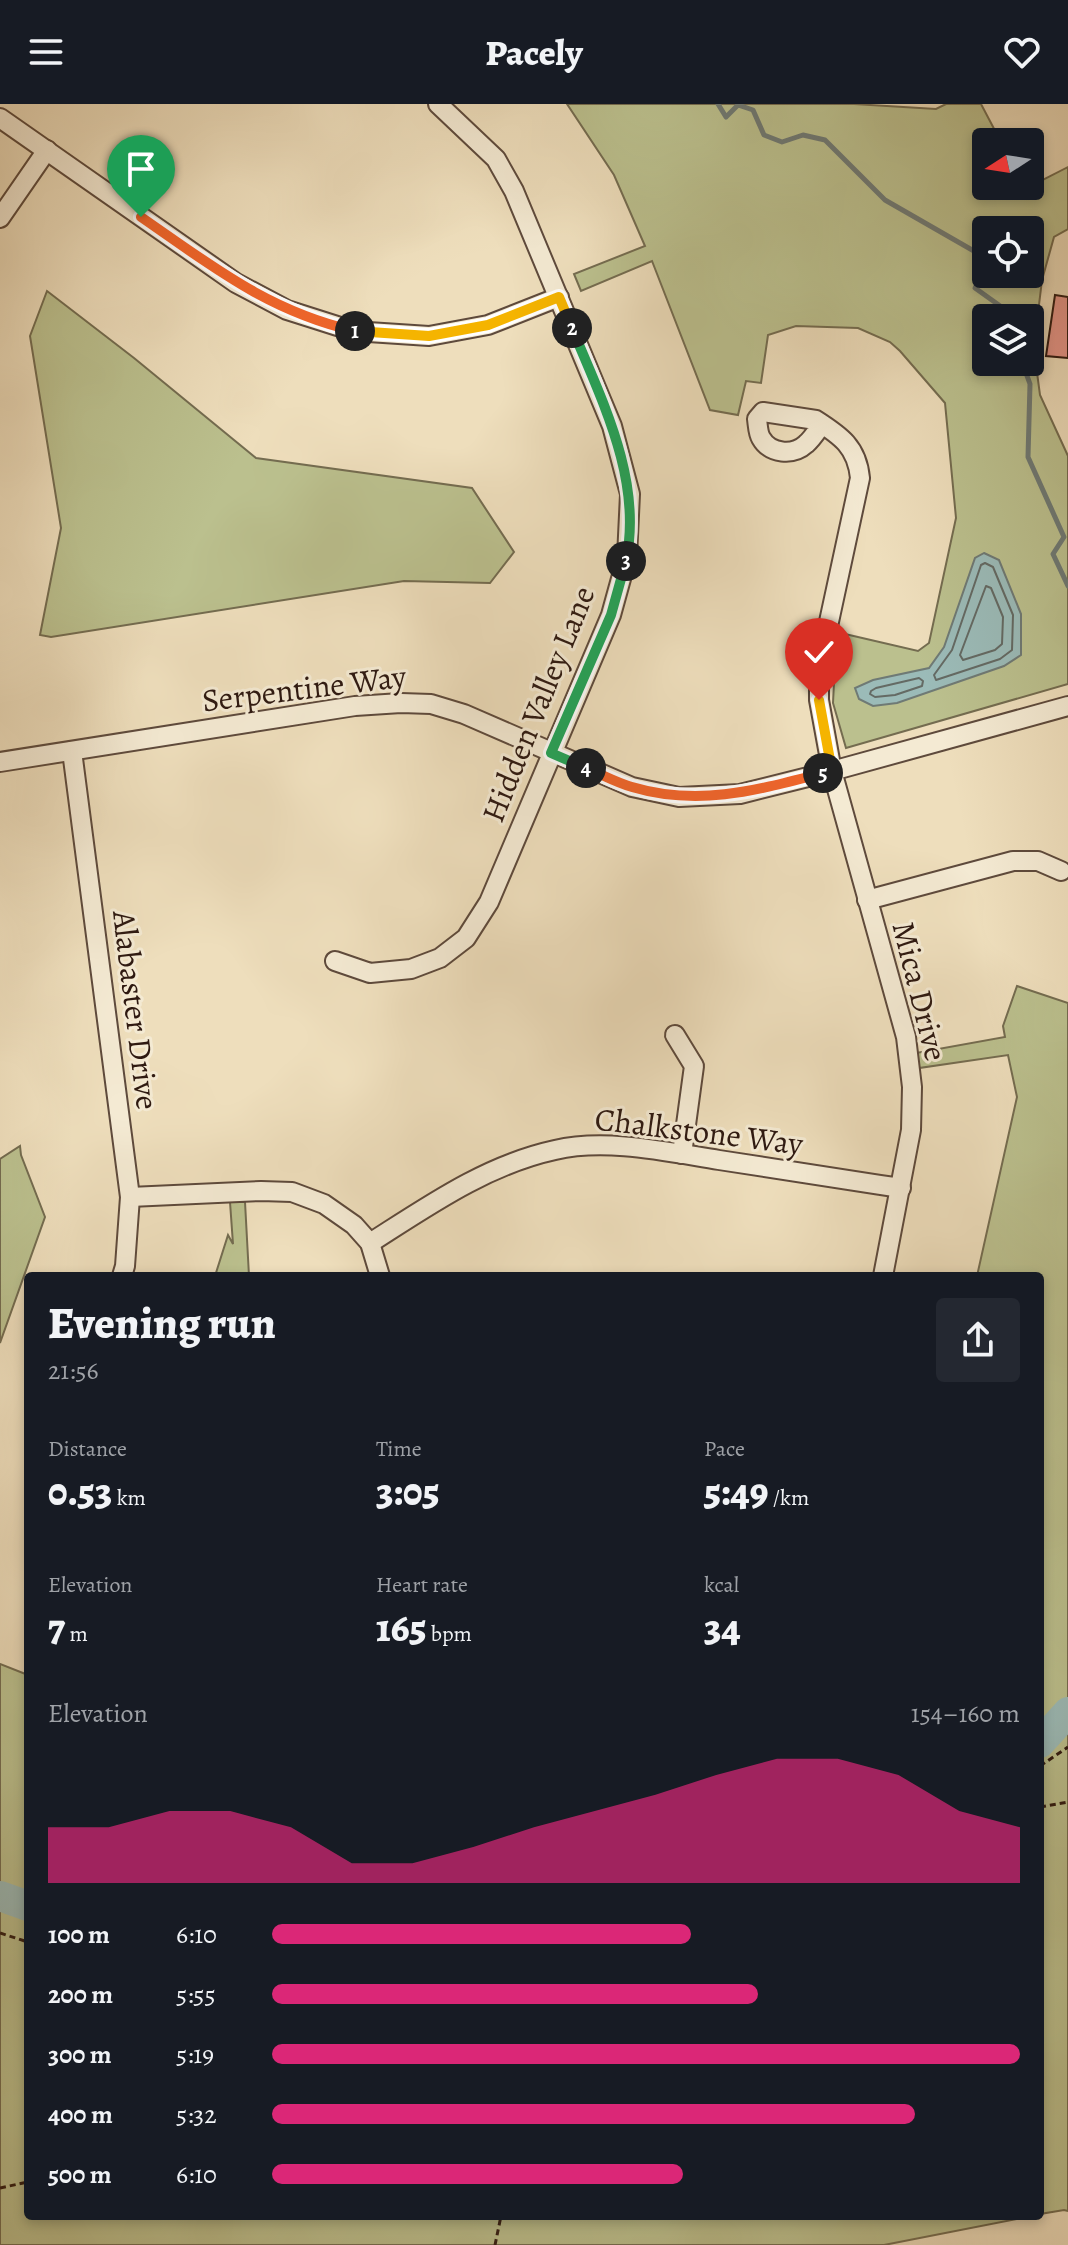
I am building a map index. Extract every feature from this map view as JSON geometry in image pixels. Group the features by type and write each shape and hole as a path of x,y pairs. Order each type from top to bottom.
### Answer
{"street":[{"name":"Hidden Valley Lane","path":"335,961 370,973 411,969 440,958 466,938 489,902 611,615 627,557 630,494 612,426 559,297 514,191 496,159 438,104"},
{"path":"0,118 236,283 287,310 353,331 429,336 488,325 559,297"},
{"path":"0,218 47,150"},
{"name":"Mica Drive","path":"822,424 839,435 858,461 860,478 819,668 819,700 832,771 906,1037 912,1087 911,1130 884,1272"},
{"name":"Serpentine Way","path":"0,762 355,706 431,704 464,714 632,787 679,797 740,794 1068,706"},
{"name":"Alabaster Drive","path":"72,751 130,1197 123,1272"},
{"path":"867,900 1013,861 1038,861 1061,871"},
{"path":"675,1035 694,1066 682,1154"},
{"name":"Chalkstone Way","path":"370,1243 458,1187 513,1162 556,1149 601,1145 682,1154 901,1188"},
{"path":"130,1197 292,1192 324,1204 354,1225 370,1243 379,1272"}],"path":[{"path":"1044,1763 1068,1747"},
{"path":"1044,1806 1068,1802"},
{"path":"0,1933 24,1941"},
{"path":"0,2188 24,2183"},
{"path":"495,2245 500,2220"}],"green space":[{"path":"567,104 854,104 936,109 946,104 981,104 994,128 972,128 972,200 1044,200 1044,179 1068,167 1068,229 1054,237 1044,273 1044,216 972,216 972,288 1041,288 1039,304 972,304 972,376 1037,376 1040,395 1068,456 1068,684 846,748 833,703 836,643 843,645 845,634 918,651 929,643 956,518 945,403 890,342 858,328 796,326 768,335 761,383 746,381 738,415 710,410 652,261 581,291 574,274 645,246 614,175"},
{"path":"47,291 256,458 472,488 514,552 490,583 404,581 51,637 40,635 61,528 30,336"},
{"path":"1017,986 1068,1003 1068,2211 1044,2213 1044,1272 978,1272 1017,1097 1008,1055 919,1068 916,1053 1005,1037 1003,1026"},
{"path":"20,1146 45,1217 0,1343 0,1159"},
{"path":"230,1202 245,1202 249,1272 216,1272 228,1235 233,1244"},
{"path":"0,1664 24,1673 24,2220 1012,2220 884,2245 0,2245"}],"water":[{"path":"984,553 999,560 1021,614 1021,655 1004,666 897,703 873,706 859,699 855,688 873,680 929,668 944,647 975,558"}],"building":[{"path":"1055,295 1068,297 1068,358 1046,356"}],"waterway":[{"path":"718,104 726,117 738,105 753,110 764,135 782,142 803,135 825,140 885,200 972,250"},
{"path":"975,288 997,304"},
{"path":"1027,376 1030,384 1028,457 1064,537 1053,554 1068,586"},
{"path":"1044,1739 1068,1712"},
{"path":"0,1896 24,1905"}],"route":[{"path":"141,217 236,283 287,310 353,331 429,336 488,325 559,297 612,426 630,494 627,557 611,615 551,753 632,787 679,797 740,794 832,771 819,700"}]}
